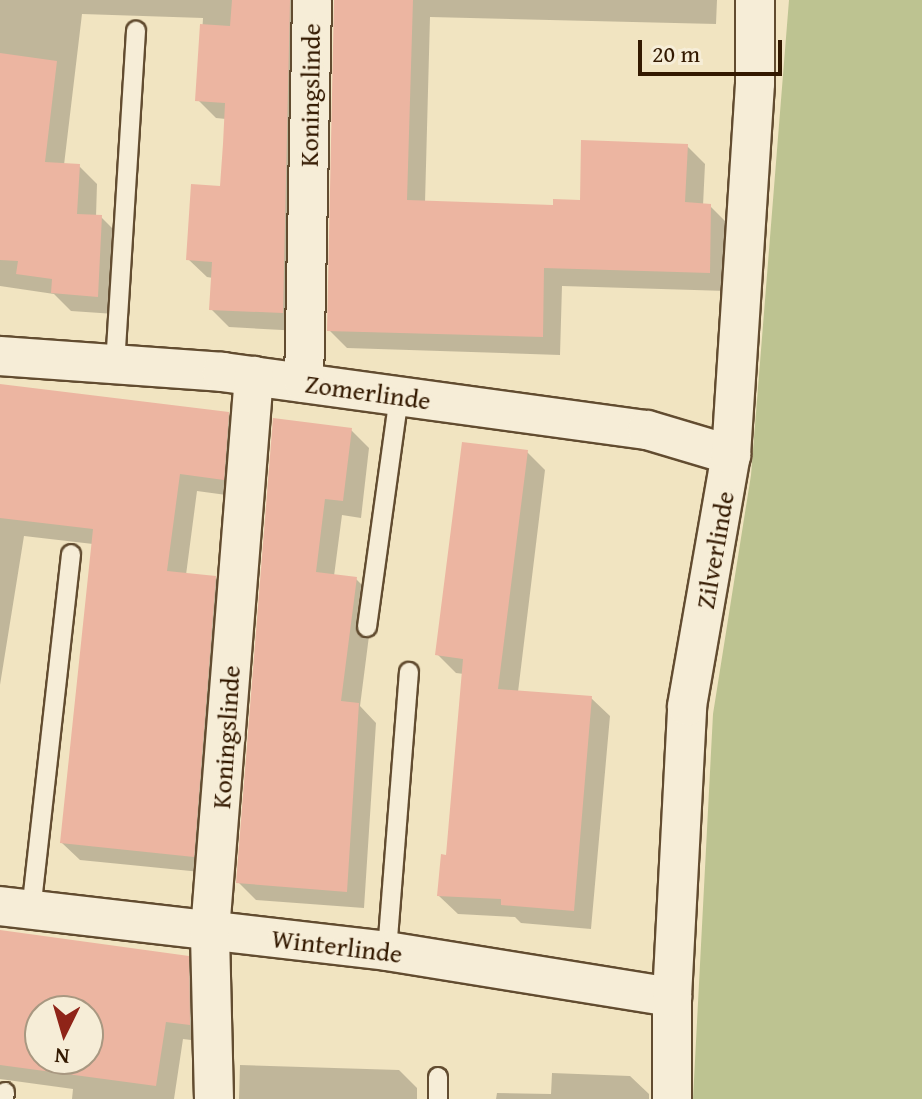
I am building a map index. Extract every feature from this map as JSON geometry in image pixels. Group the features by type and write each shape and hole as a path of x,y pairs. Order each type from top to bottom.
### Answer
{"street":[{"name":"Koningslinde","path":"304,383 312,0"},
{"name":"Zilverlinde","path":"672,1099 672,997 687,706 731,455 755,83 755,0"},
{"name":"Zomerlinde","path":"0,356 254,376 647,430 731,455"},
{"name":"Koningslinde","path":"214,1099 210,931 254,376"},
{"name":"Winterlinde","path":"16,908 387,951 672,997"}],"lane":[{"path":"115,365 136,31"},
{"path":"367,627 399,396"},
{"path":"16,908 71,554"},
{"path":"387,951 409,672"},
{"path":"438,1077 438,1099"}],"green space":[{"path":"789,0 922,0 922,1099 693,1099 713,714 751,475"}],"building":[{"path":"232,0 290,0 283,313 209,310 212,262 186,260 191,184 220,186 223,144 225,103 195,101 200,24 230,26"},
{"path":"334,0 413,0 407,200 553,205 553,199 580,200 581,140 688,144 685,202 711,204 710,273 544,268 543,337 327,331"},
{"path":"0,53 57,61 45,162 80,164 77,214 102,215 98,297 51,293 52,279 16,274 18,261 0,260"},
{"path":"0,384 229,412 224,480 180,474 167,571 216,576 194,857 60,843 93,529 0,518"},
{"path":"273,418 352,428 343,501 325,499 316,572 357,577 341,701 359,703 347,892 236,883"},
{"path":"462,442 528,450 498,689 592,696 574,911 501,905 501,899 437,896 441,854 446,855 463,659 435,655"},
{"path":"0,930 189,956 190,1025 166,1022 156,1086 74,1075 104,1075 104,995 24,995 24,1068 0,1065"}]}
